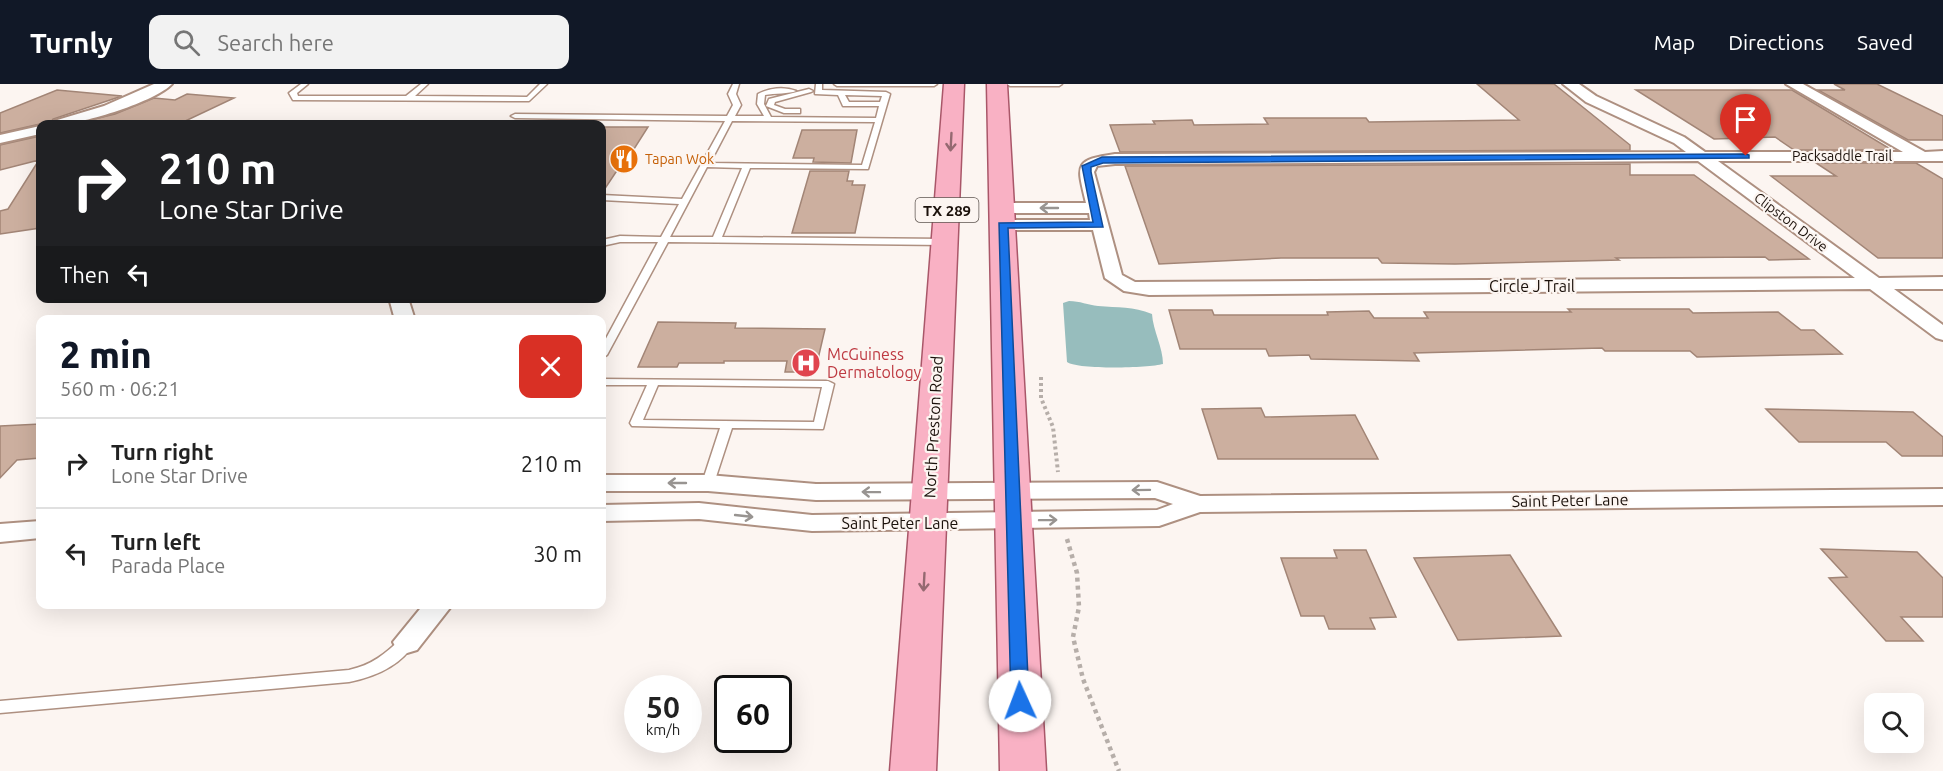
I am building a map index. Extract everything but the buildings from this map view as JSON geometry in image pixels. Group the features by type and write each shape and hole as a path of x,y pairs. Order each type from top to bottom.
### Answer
{"main road":[{"name":"North Preston Road","path":"913,771 954,84"},
{"name":"TX 289","path":"997,84 1011,507 1023,771"}],"street":[{"path":"72,120 109,109 165,84"},
{"name":"Clipston Drive","path":"1570,84 1591,99 1679,140 1943,334"},
{"path":"1793,84 1922,156"},
{"path":"0,139 36,131"},
{"name":"Packsaddle Trail","path":"1096,208 1086,172 1087,166 1093,162 1127,159 1943,156"},
{"path":"1096,208 1099,225 1002,216 1096,208"},
{"name":"Circle J Trail","path":"1099,225 1114,278 1121,283 1149,289 1943,284"},
{"name":"Saint Peter Lane","path":"606,483 708,483 816,492 928,508"},
{"name":"Saint Peter Lane","path":"1011,507 1060,491 1157,490 1198,504"},
{"name":"Saint Peter Lane","path":"606,513 699,511 812,523 928,508 1011,507 1063,520 1159,518 1198,504 1943,497"},
{"path":"0,533 36,530"},
{"path":"407,642 436,609"}],"lane":[{"path":"407,99 424,84"},
{"path":"511,120 544,84"},
{"path":"606,348 731,118 737,105 732,94 736,84"},
{"path":"837,84 934,84"},
{"path":"1010,84 1059,84"},
{"path":"308,86 293,93 296,98 529,99"},
{"path":"706,165 865,167 883,104 846,104 840,92 819,88 779,98 772,101 770,106 784,111 851,113"},
{"path":"769,119 759,101 762,94 777,90 809,91"},
{"path":"864,113 880,117"},
{"path":"514,116 769,119 880,117"},
{"path":"716,240 747,165"},
{"path":"606,197 686,202"},
{"path":"606,242 620,239 945,243"},
{"path":"606,382 654,382 828,384 819,426 636,423 654,382"},
{"path":"708,483 727,424"},
{"path":"0,707 369,673 384,665 407,642"}],"path":[{"path":"1041,377 1041,398 1053,427 1060,491"},
{"path":"1063,520 1077,573 1079,608 1073,637 1083,679 1119,771"}],"water":[{"path":"1069,301 1132,308 1152,314 1163,364 1099,367 1074,365 1067,362 1063,303"}],"place":[{"name":"Tapan Wok","path":"624,159"},
{"name":"McGuiness Dermatology","path":"806,363"}],"route":[{"path":"1020,701 1003,225 1099,225 1086,172 1087,166 1102,160 1746,156"}]}
